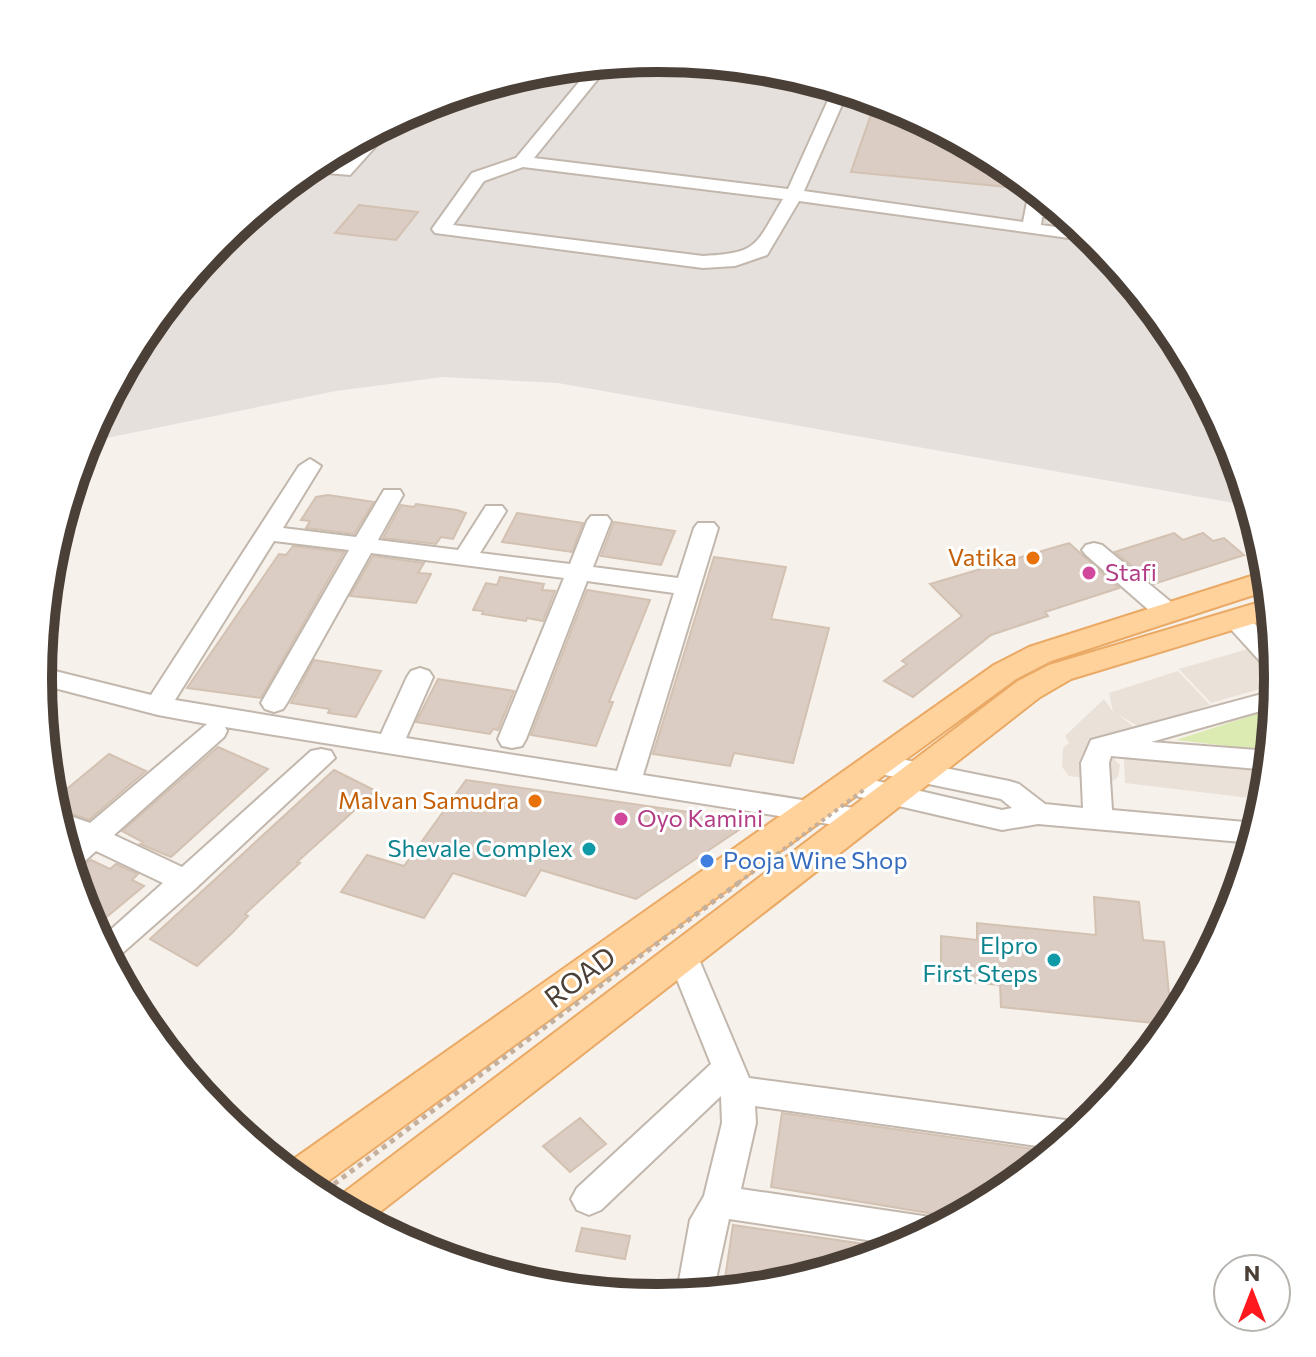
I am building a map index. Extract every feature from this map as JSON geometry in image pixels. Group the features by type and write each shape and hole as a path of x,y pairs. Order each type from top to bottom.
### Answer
{"main road":[{"path":"357,1204 683,957 868,790 1005,672 1040,654 1256,584"},
{"path":"308,1172 811,809 921,773 1029,689 1060,672 1260,611"}],"street":[{"path":"522,162 592,77"},
{"path":"836,100 794,195 760,251 735,260 703,262 441,229 478,177 522,162 794,195 1034,211 1055,220"},
{"path":"330,169 344,171 364,149"},
{"path":"158,706 310,466"},
{"path":"274,703 392,495"},
{"path":"465,558 494,511"},
{"path":"512,739 599,521"},
{"path":"628,780 706,528"},
{"path":"269,533 688,587"},
{"path":"1094,550 1168,613"},
{"path":"1236,619 1263,649"},
{"path":"389,745 420,677"},
{"path":"52,679 158,706 389,745 811,809"},
{"path":"1101,747 1263,702"},
{"path":"75,844 81,832 214,731"},
{"path":"1101,747 1259,760"},
{"path":"1098,818 1095,763 1101,747"},
{"path":"113,945 321,758"},
{"path":"921,773 1009,791 1038,814"},
{"path":"868,790 1002,820 1038,814 1244,832"},
{"path":"81,832 185,881"},
{"path":"683,957 733,1079 739,1123 720,1202 708,1220 696,1283"},
{"path":"589,1199 733,1079 1058,1134"},
{"path":"720,1202 908,1230"}],"path":[{"name":"ROAD","path":"330,1187 868,790"}],"shaded area":[{"path":"618,74 698,74 776,84 853,105 926,135 995,175 1027,198 1087,250 1114,279 1162,342 1202,410 1238,504 558,383 443,377 336,391 102,439 133,375 202,279 258,223 321,175 355,154 426,119 501,93 540,84"},
{"path":"1263,645 1264,688 1211,703 1179,669"},
{"path":"1178,671 1210,705 1141,728 1119,715 1135,728 1114,739 1119,755 1114,759 1120,765 1118,777 1113,781 1069,776 1062,767 1063,748 1069,743 1065,736 1104,699 1113,712 1109,693"},
{"path":"1123,745 1259,756 1252,798 1125,783"}],"green space":[{"path":"1263,712 1260,750 1176,740"}],"building":[{"path":"872,112 926,135 1012,188 851,172"},
{"path":"359,205 418,212 396,240 335,233"},
{"path":"328,495 374,502 354,534 306,528 310,521 301,520 316,497"},
{"path":"416,504 466,513 453,539 441,537 436,544 383,538 401,505 414,507"},
{"path":"517,513 583,523 572,552 502,542"},
{"path":"614,522 675,531 661,565 601,556"},
{"path":"1174,533 1183,540 1203,533 1213,541 1224,538 1244,555 1154,584 1115,552"},
{"path":"1069,543 1119,588 1045,612 1048,616 991,635 913,697 884,681 907,664 902,661 962,616 930,584"},
{"path":"293,546 344,552 261,698 187,688 279,554 286,555"},
{"path":"373,556 424,563 418,573 431,574 416,603 350,596"},
{"path":"714,557 786,567 771,619 829,628 793,763 734,753 730,766 653,754"},
{"path":"500,577 544,584 542,590 555,591 543,621 527,618 526,621 473,610 486,583 497,585"},
{"path":"587,590 650,600 609,702 613,702 596,746 531,735"},
{"path":"314,660 381,671 356,717 291,703"},
{"path":"438,679 514,691 498,730 493,729 490,734 416,722"},
{"path":"218,747 268,769 171,857 140,844 143,842 122,831"},
{"path":"109,754 146,771 89,820 68,814 63,792"},
{"path":"334,770 376,791 297,862 300,863 245,914 248,916 197,966 150,939"},
{"name":"Shevale Complex","path":"466,780 752,821 636,899 541,870 525,896 453,873 424,918 341,892 367,855 404,866"},
{"path":"91,860 110,869 116,864 138,874 132,880 144,886 102,920 82,866"},
{"name":"Elpro First Steps","path":"1094,897 1139,902 1143,940 1164,942 1170,1003 1156,1023 1001,1007 1000,985 941,979 941,936 977,940 977,923 1096,935"},
{"path":"782,1113 1038,1150 995,1182 939,1215 771,1187"},
{"path":"580,1118 606,1144 570,1172 543,1146"},
{"path":"733,1225 872,1245 815,1264 725,1280"},
{"path":"582,1228 630,1236 625,1259 576,1251"}],"place":[{"name":"Vatika","path":"1033,558"},
{"name":"Stafi","path":"1089,573"},
{"name":"Malvan Samudra","path":"535,801"},
{"name":"Oyo Kamini","path":"621,819"},
{"name":"Shevale Complex","path":"589,849"},
{"name":"Pooja Wine Shop","path":"707,861"},
{"name":"Elpro First Steps","path":"1054,960"}]}
